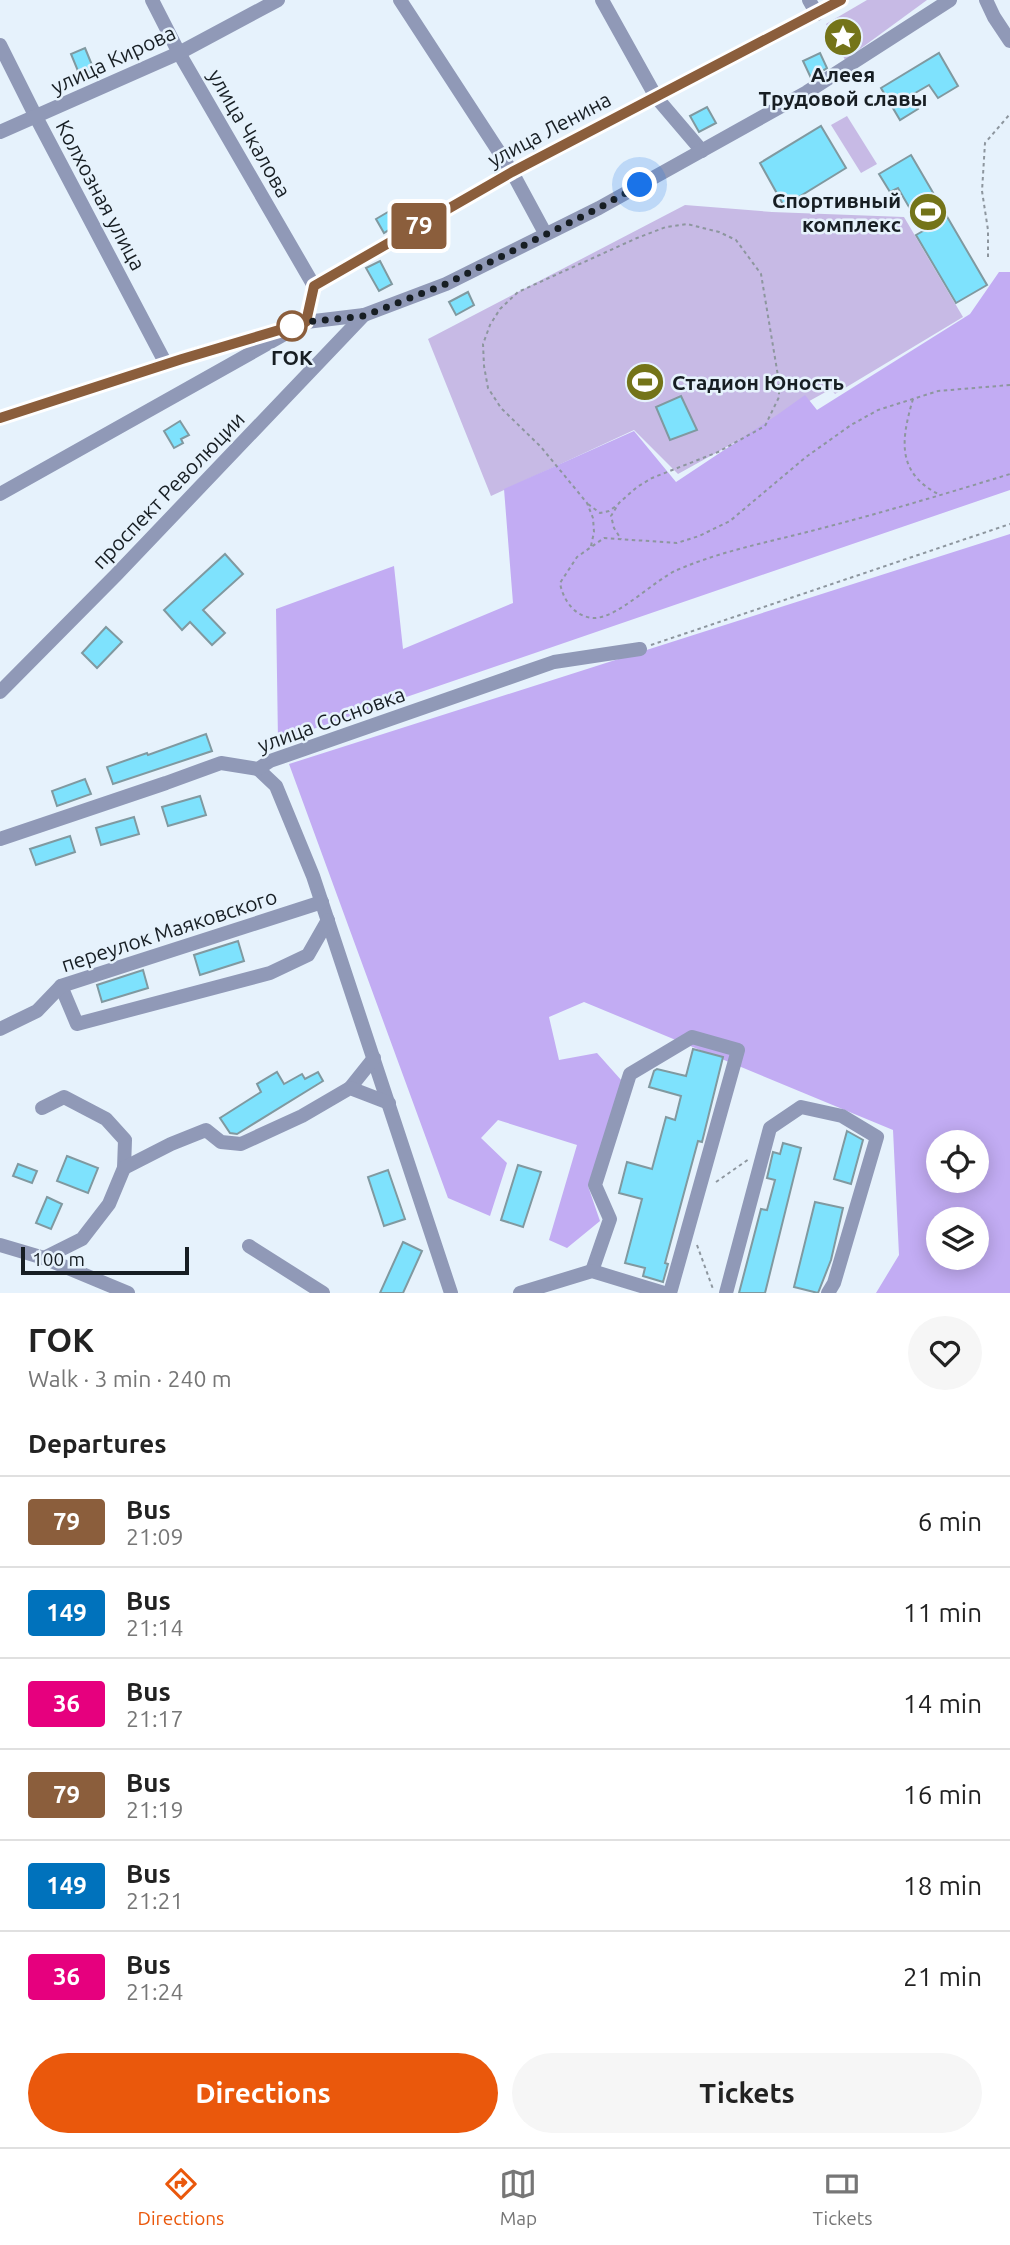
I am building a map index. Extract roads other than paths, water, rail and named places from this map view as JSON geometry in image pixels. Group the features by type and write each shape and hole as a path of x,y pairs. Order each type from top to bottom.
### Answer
{"street":[{"name":"улица Чкалова","path":"152,0 179,52 314,286"},
{"name":"улица Кирова","path":"0,132 179,52 278,0"},
{"path":"400,0 512,172 545,233"},
{"path":"602,0 656,97 702,151"},
{"path":"809,0 817,14"},
{"name":"улица Ленина","path":"314,286 512,172 841,0"},
{"path":"0,418 306,322 364,316 446,284 599,208 807,92 950,0"},
{"path":"986,0 994,18 1010,41"},
{"name":"Колхозная улица","path":"0,45 166,364"},
{"path":"0,494 306,322 314,286"},
{"name":"проспект Революции","path":"0,692 364,316"},
{"name":"улица Сосновка","path":"0,839 221,762 258,769 270,761 554,662 640,649"},
{"path":"258,769 276,786 322,902 451,1293"},
{"name":"переулок Маяковского","path":"0,1029 37,1011 61,986 322,902"},
{"path":"61,986 77,1024 270,973 308,956 328,920"},
{"path":"592,1271 610,1219 596,1185 630,1073 692,1037 738,1050 670,1293"},
{"path":"124,1168 206,1130 221,1142 241,1144 302,1116 350,1088 374,1058"},
{"path":"350,1088 389,1103"},
{"path":"42,1108 64,1097 106,1119 125,1140 124,1168 109,1203 82,1239 44,1258"},
{"path":"726,1293 770,1128 801,1107 842,1116 877,1137 834,1283 828,1293"},
{"path":"0,1245 44,1258 128,1293"},
{"path":"249,1246 323,1293"},
{"path":"520,1293 592,1271 664,1293"}],"place":[{"name":"Алеея Трудовой славы","path":"843,37"},
{"name":"Спортивный комплекс","path":"928,212"},
{"name":"ГОК","path":"292,326"},
{"name":"Стадион Юность","path":"645,382"}]}
